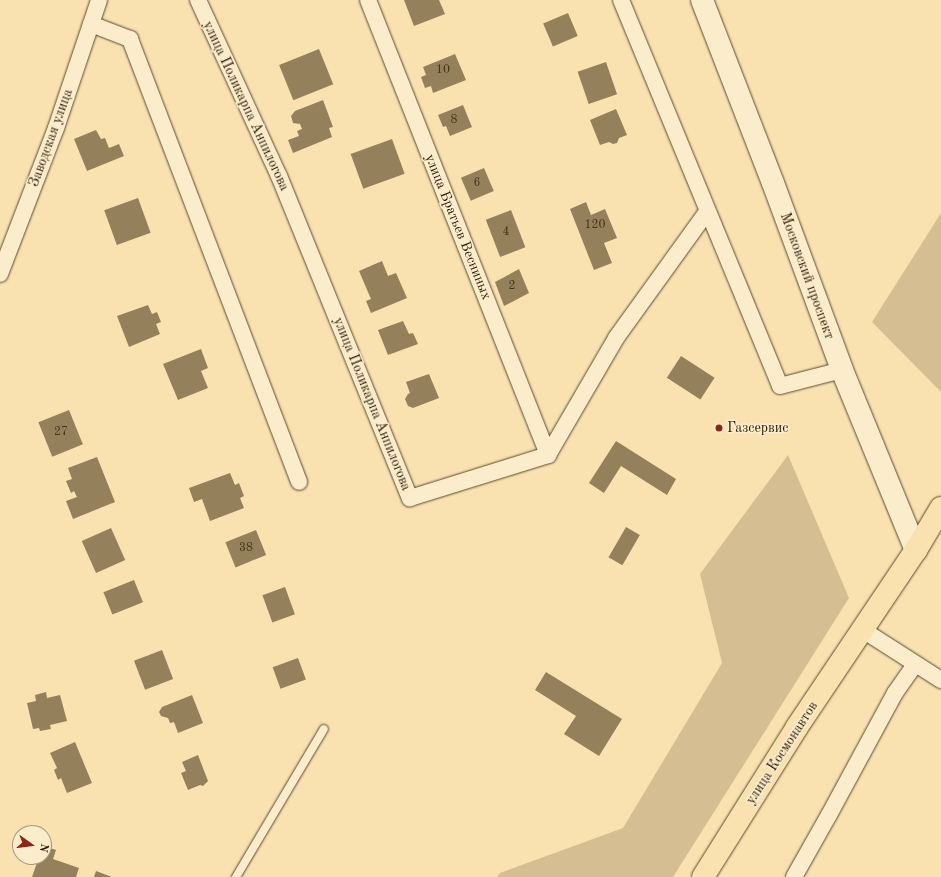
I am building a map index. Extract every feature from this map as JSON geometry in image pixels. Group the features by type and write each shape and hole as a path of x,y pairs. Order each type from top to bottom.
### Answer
{"main road":[{"name":"Московский проспект","path":"702,0 773,183 842,370 916,550"},
{"name":"улица Космонавтов","path":"703,877 797,727 916,550 941,508"}],"street":[{"name":"Заводская улица","path":"0,274 56,128 99,0"},
{"name":"улица Поликарпа Анпилогова","path":"198,0 279,176 410,498 548,455"},
{"name":"улица Братьев Весниных","path":"368,0 548,455"},
{"path":"621,0 707,212 780,386 842,370"},
{"path":"91,24 130,40 300,482"},
{"path":"548,455 616,338 707,212"},
{"path":"863,630 941,680"},
{"path":"794,877 895,693 914,664"}],"lane":[{"path":"236,877 324,729"}],"shaded area":[{"path":"941,213 941,392 872,322"},
{"path":"788,455 849,598 673,877 497,877 500,873 623,828 722,663 700,574"}],"building":[{"path":"404,0 439,0 445,14 414,26"},
{"path":"568,13 578,36 553,47 543,24"},
{"path":"319,49 333,84 293,100 279,65"},
{"path":"455,54 466,80 433,93 431,86 425,88 421,77 426,75 423,67"},
{"path":"606,62 617,94 589,104 578,72"},
{"path":"323,100 333,127 329,128 332,137 293,153 288,140 299,136 297,131 302,129 300,124 293,123 291,116 295,111"},
{"path":"463,105 472,127 450,136 446,126 443,127 438,115"},
{"path":"616,109 627,135 619,138 617,143 613,144 609,142 600,145 590,120"},
{"path":"96,130 101,139 105,138 109,148 119,144 124,156 87,171 74,139"},
{"path":"392,139 405,174 363,189 351,154"},
{"path":"484,168 494,191 471,201 461,178"},
{"path":"138,198 151,233 117,245 104,210"},
{"path":"586,202 591,215 605,209 617,238 604,243 612,263 594,270 570,209"},
{"path":"511,210 525,247 500,257 486,220"},
{"path":"382,261 388,276 396,273 407,298 371,313 366,301 371,299 359,271"},
{"path":"519,269 529,293 504,306 495,282"},
{"path":"148,305 152,314 157,312 161,322 156,324 160,334 129,347 117,316"},
{"path":"403,321 409,334 413,333 418,344 388,355 378,330"},
{"path":"201,349 208,368 201,371 208,388 178,400 163,364"},
{"path":"681,356 715,378 700,400 667,378"},
{"path":"429,374 439,398 413,408 408,406 405,399 410,393 406,382"},
{"path":"69,410 83,444 52,457 38,422"},
{"path":"616,441 676,479 667,495 621,466 604,493 589,483"},
{"path":"97,457 115,502 73,519 66,501 77,497 74,491 71,493 66,481 72,479 68,468"},
{"path":"230,473 235,485 239,483 244,496 240,498 244,508 210,521 202,499 194,502 189,488"},
{"path":"626,527 640,535 622,565 608,557"},
{"path":"111,528 125,560 96,573 82,541"},
{"path":"256,530 266,555 236,567 225,542"},
{"path":"134,580 143,602 112,615 103,592"},
{"path":"285,587 295,614 272,622 262,595"},
{"path":"162,650 173,679 145,690 134,661"},
{"path":"298,658 306,680 280,689 273,667"},
{"path":"546,672 622,719 599,756 564,734 576,716 535,690"},
{"path":"46,692 47,698 60,695 67,721 50,725 51,729 40,731 39,728 33,729 27,703 36,701 35,695"},
{"path":"192,695 203,723 178,733 174,722 170,723 168,718 161,716 159,712 162,707"},
{"path":"75,742 92,783 67,793 61,778 58,780 54,770 57,768 50,753"},
{"path":"198,755 208,781 203,786 200,785 188,790 181,773 186,771 182,762"},
{"path":"52,849 56,850 53,859 79,868 76,877 32,877 36,865 52,865"},
{"path":"96,871 112,877 94,877"}],"place":[{"name":"Газсервис","path":"719,428"}]}
